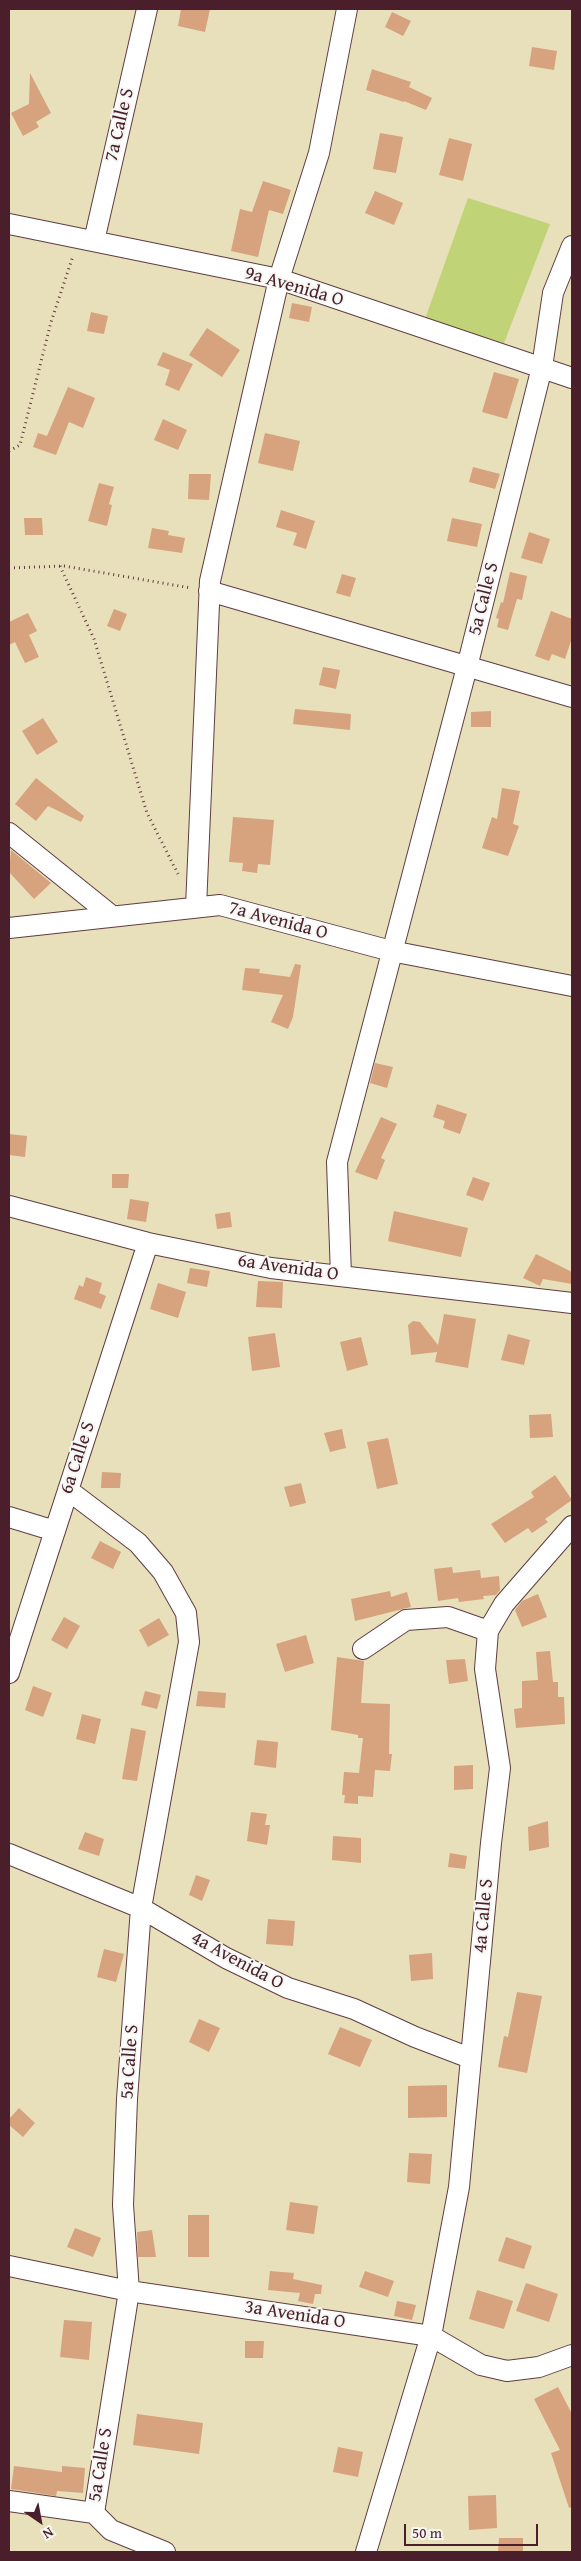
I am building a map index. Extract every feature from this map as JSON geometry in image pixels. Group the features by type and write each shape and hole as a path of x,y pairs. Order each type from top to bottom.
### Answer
{"street":[{"name":"7a Calle S","path":"87,240 147,9"},
{"path":"196,908 209,591 279,279 319,153 347,9"},
{"name":"9a Avenida O","path":"9,224 279,279 572,378"},
{"name":"5a Calle S","path":"341,1276 337,1162 467,668 542,368 553,293 572,246"},
{"path":"209,591 467,668 572,697"},
{"path":"9,833 112,916"},
{"name":"7a Avenida O","path":"9,928 220,905 391,952 572,986"},
{"name":"6a Avenida O","path":"9,1206 148,1243 271,1268 572,1303"},
{"name":"6a Calle S","path":"9,1673 148,1243"},
{"name":"5a Calle S","path":"68,1490 138,1543 164,1572 186,1613 189,1642 141,1908 127,2099 123,2205 129,2291 94,2513"},
{"path":"9,1517 55,1531"},
{"name":"4a Calle S","path":"366,2552 431,2336 459,2187 470,2058 500,1768 484,1669 488,1631 504,1604 572,1526"},
{"path":"363,1649 406,1620 448,1617 488,1631"},
{"name":"4a Avenida O","path":"9,1854 141,1908 226,1958 288,1988 354,2009 415,2037 470,2058"},
{"name":"3a Avenida O","path":"9,2266 129,2291 431,2336 481,2365 507,2371 539,2367 572,2355"},
{"path":"9,2501 94,2513 111,2530 166,2552"}],"path":[{"path":"9,451 20,444 51,322 87,240"},
{"path":"9,568 60,566 209,591"},
{"path":"60,566 94,639 147,813 182,882"}],"green space":[{"path":"468,198 550,224 504,343 425,319"}],"building":[{"path":"181,9 210,9 205,32 178,26"},
{"path":"392,12 411,21 403,36 385,27"},
{"path":"532,47 557,51 554,70 529,66"},
{"path":"372,69 411,82 409,87 432,98 426,110 404,101 366,90"},
{"path":"30,73 51,113 36,122 39,127 23,136 11,113 29,104"},
{"path":"380,133 403,137 396,173 373,169"},
{"path":"449,138 472,144 463,181 439,175"},
{"path":"263,181 291,190 283,214 269,210 258,257 231,251 240,209 252,212"},
{"path":"375,191 403,203 394,225 365,213"},
{"path":"292,303 312,307 309,322 289,318"},
{"path":"91,312 108,316 104,334 87,331"},
{"path":"207,328 240,350 222,377 189,355"},
{"path":"163,352 193,364 179,391 165,385 170,370 157,365"},
{"path":"494,372 519,379 507,419 482,412"},
{"path":"68,387 95,398 83,428 69,422 56,455 33,447 38,433 47,436"},
{"path":"163,419 187,430 178,450 154,440"},
{"path":"265,433 300,441 293,471 258,463"},
{"path":"473,467 500,474 495,489 469,482"},
{"path":"189,474 211,474 209,500 188,499"},
{"path":"99,483 114,487 109,504 112,505 107,526 88,521"},
{"path":"281,510 315,521 306,549 293,545 297,533 276,527"},
{"path":"24,518 42,518 43,535 25,535"},
{"path":"452,518 482,524 477,547 447,541"},
{"path":"152,528 169,531 168,535 185,538 182,553 148,548"},
{"path":"529,532 550,539 542,564 521,558"},
{"path":"510,572 527,576 522,600 517,599 508,630 497,627 499,619 496,618 501,602 503,603"},
{"path":"342,574 356,578 350,597 336,593"},
{"path":"114,609 127,614 120,631 107,626"},
{"path":"551,611 572,619 572,638 565,659 552,654 549,661 535,656"},
{"path":"28,613 37,631 29,635 39,657 25,663 15,642 9,645 9,622"},
{"path":"323,667 340,670 336,689 319,685"},
{"path":"295,709 351,714 350,730 293,724"},
{"path":"491,711 491,727 471,727 471,712"},
{"path":"43,718 58,742 37,755 22,731"},
{"path":"36,778 84,816 81,822 48,806 36,821 15,804"},
{"path":"502,788 520,791 513,824 519,826 508,856 482,848 492,817 497,819"},
{"path":"233,817 274,820 270,865 258,864 257,873 242,871 243,863 229,862"},
{"path":"11,850 51,883 34,899 9,872"},
{"path":"295,964 301,965 293,1017 288,1029 271,1022 283,995 242,990 245,968 260,969 259,973 290,977"},
{"path":"375,1063 393,1067 387,1088 370,1083"},
{"path":"437,1104 467,1114 460,1134 443,1128 445,1121 433,1117"},
{"path":"381,1117 397,1124 381,1158 385,1160 377,1180 355,1172"},
{"path":"9,1134 27,1136 25,1157 9,1155"},
{"path":"112,1174 129,1174 128,1188 112,1188"},
{"path":"473,1177 490,1183 483,1201 466,1195"},
{"path":"130,1199 149,1202 146,1222 127,1219"},
{"path":"394,1211 468,1228 461,1257 388,1241"},
{"path":"230,1212 232,1227 217,1229 215,1214"},
{"path":"536,1254 572,1272 572,1284 543,1279 540,1286 523,1278"},
{"path":"190,1268 210,1271 207,1287 187,1283"},
{"path":"86,1277 102,1283 99,1293 106,1296 101,1309 74,1299 79,1285 83,1287"},
{"path":"258,1281 283,1282 282,1308 256,1307"},
{"path":"158,1283 186,1292 178,1318 150,1309"},
{"path":"444,1314 476,1319 468,1368 435,1362 437,1352 411,1355 408,1325 413,1321 420,1322 438,1345"},
{"path":"275,1333 280,1367 252,1371 248,1337"},
{"path":"508,1334 530,1340 524,1365 501,1360"},
{"path":"361,1337 368,1365 347,1371 340,1342"},
{"path":"551,1414 553,1437 530,1438 529,1415"},
{"path":"342,1429 346,1448 330,1452 324,1433"},
{"path":"388,1438 398,1484 377,1489 367,1442"},
{"path":"102,1472 121,1473 120,1488 101,1488"},
{"path":"555,1475 572,1500 545,1519 548,1522 532,1533 528,1528 505,1543 491,1524 534,1497 531,1492"},
{"path":"301,1483 306,1503 290,1507 284,1487"},
{"path":"100,1541 121,1552 113,1569 91,1558"},
{"path":"452,1567 453,1573 480,1570 481,1578 499,1576 500,1590 496,1595 483,1596 484,1599 459,1602 458,1598 438,1601 434,1569"},
{"path":"390,1591 391,1597 407,1592 411,1607 355,1621 351,1599"},
{"path":"538,1594 547,1617 522,1627 515,1610 522,1601"},
{"path":"64,1617 80,1626 67,1649 51,1640"},
{"path":"159,1618 169,1635 148,1647 139,1630"},
{"path":"306,1635 314,1663 285,1672 276,1644"},
{"path":"550,1651 553,1682 558,1682 558,1697 564,1697 565,1724 516,1728 514,1709 522,1708 522,1681 538,1680 536,1652"},
{"path":"337,1657 364,1661 361,1703 390,1704 389,1754 392,1754 390,1771 375,1770 373,1797 358,1796 358,1804 344,1803 345,1795 342,1795 344,1772 359,1773 363,1738 358,1738 358,1735 331,1730"},
{"path":"465,1659 468,1681 449,1684 446,1660"},
{"path":"33,1686 52,1693 43,1717 25,1710"},
{"path":"145,1691 161,1695 157,1709 141,1705"},
{"path":"198,1691 226,1693 225,1708 196,1706"},
{"path":"82,1714 101,1719 95,1744 76,1739"},
{"path":"131,1728 146,1731 137,1781 122,1779"},
{"path":"257,1740 278,1742 276,1768 254,1765"},
{"path":"473,1765 473,1789 454,1790 454,1766"},
{"path":"251,1812 267,1814 265,1825 270,1825 267,1845 247,1841"},
{"path":"548,1821 549,1847 529,1851 528,1827"},
{"path":"85,1832 104,1839 99,1856 78,1849"},
{"path":"333,1836 361,1838 361,1863 332,1860"},
{"path":"450,1853 467,1856 465,1869 448,1867"},
{"path":"196,1875 210,1880 202,1901 189,1895"},
{"path":"268,1919 295,1921 293,1946 266,1944"},
{"path":"104,1949 124,1954 116,1982 97,1977"},
{"path":"432,1953 433,1979 411,1981 409,1955"},
{"path":"517,1992 542,1996 527,2073 498,2067 504,2036 508,2037"},
{"path":"199,2019 220,2028 209,2052 189,2042"},
{"path":"340,2027 372,2040 360,2067 328,2054"},
{"path":"447,2085 447,2117 408,2118 408,2086"},
{"path":"19,2108 35,2123 23,2137 9,2125 9,2119"},
{"path":"409,2153 432,2154 430,2184 407,2182"},
{"path":"290,2202 318,2206 314,2234 286,2230"},
{"path":"188,2215 209,2215 209,2257 188,2257"},
{"path":"75,2228 101,2238 93,2257 67,2247"},
{"path":"152,2230 156,2257 138,2257 137,2232"},
{"path":"506,2237 532,2246 524,2269 498,2261"},
{"path":"270,2271 294,2273 293,2279 322,2285 321,2294 315,2294 313,2304 298,2301 300,2293 268,2290"},
{"path":"365,2271 394,2281 388,2297 359,2287"},
{"path":"526,2283 558,2294 549,2322 516,2311"},
{"path":"477,2290 513,2301 504,2329 469,2319"},
{"path":"397,2301 416,2305 412,2320 394,2316"},
{"path":"64,2320 92,2322 89,2360 60,2357"},
{"path":"245,2341 264,2341 263,2358 245,2358"},
{"path":"558,2387 572,2414 572,2507 569,2508 551,2453 560,2450 534,2399"},
{"path":"137,2414 203,2423 199,2454 133,2445"},
{"path":"338,2447 363,2452 358,2477 333,2472"},
{"path":"14,2466 62,2472 62,2466 85,2468 83,2493 57,2491 56,2496 11,2489"},
{"path":"496,2495 497,2528 469,2530 468,2496"},
{"path":"499,2538 523,2538 523,2552 498,2552"}]}
